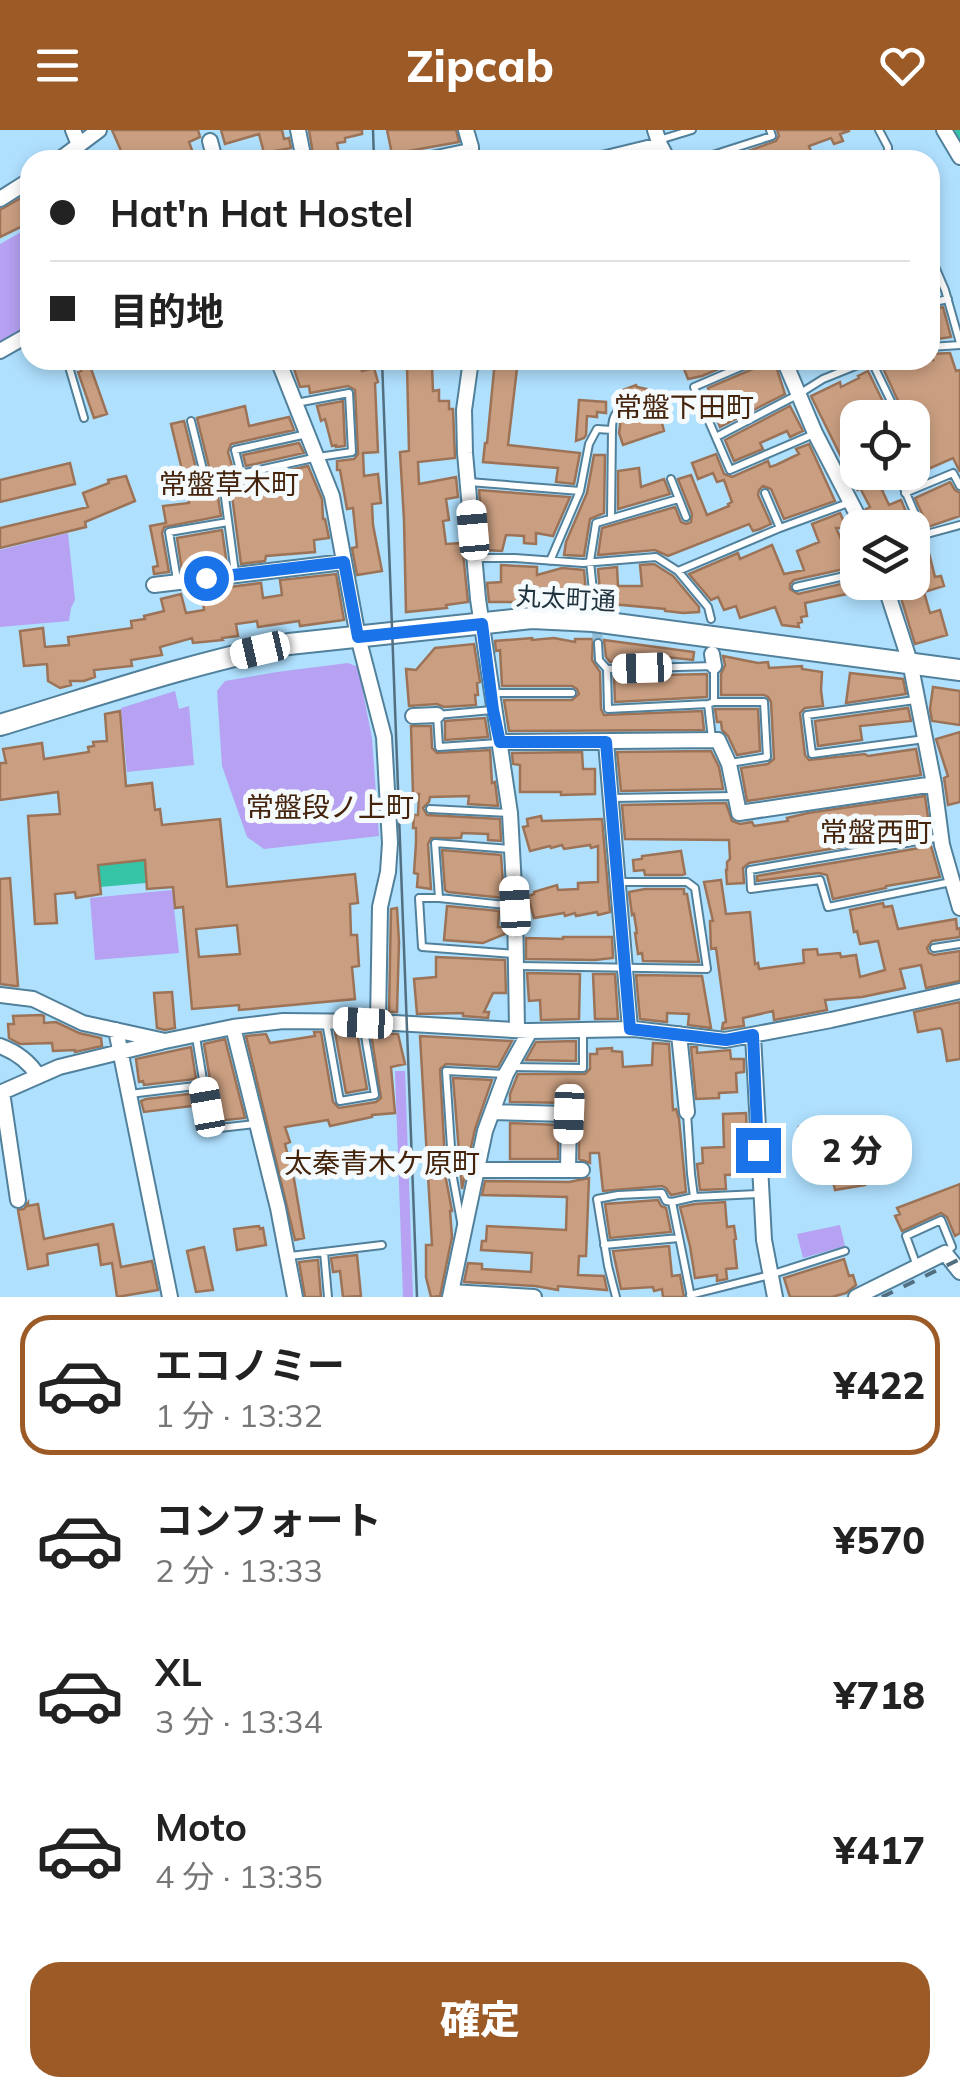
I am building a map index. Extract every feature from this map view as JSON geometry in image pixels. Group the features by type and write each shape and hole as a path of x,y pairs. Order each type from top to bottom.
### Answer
{"main road":[{"name":"丸太町通","path":"0,725 218,660 289,644 532,618 592,621 960,670"}],"street":[{"path":"73,130 79,145"},
{"path":"73,150 99,130"},
{"path":"944,130 960,157"},
{"path":"625,150 658,138"},
{"path":"282,370 332,496 358,637 384,738 390,843 370,1023"},
{"path":"469,370 464,410 468,482 482,624 510,814 523,1030 485,1131 450,1295 534,1297"},
{"path":"789,370 815,433 856,510"},
{"path":"154,585 344,562"},
{"path":"890,600 910,662 941,836 960,908"},
{"path":"413,716 436,714"},
{"path":"500,742 718,740 729,764 739,812 934,784"},
{"path":"606,742 630,1029"},
{"path":"18,1200 1,1092 59,1067 165,1041 284,1021 523,1030 630,1029 726,1040 960,990"},
{"path":"0,995 34,999 84,1022 165,1041"},
{"path":"234,1027 289,1256 295,1297"},
{"path":"116,1030 170,1297"},
{"path":"679,1034 688,1112"},
{"path":"753,1035 760,1194 775,1297"},
{"path":"0,1046 14,1051 38,1076"},
{"path":"478,1170 575,1170 569,1114 492,1112"},
{"path":"856,1297 945,1253 960,1272"}],"lane":[{"path":"658,138 692,130"},
{"path":"728,150 772,136 770,130"},
{"path":"940,279 960,345"},
{"path":"940,301 948,299"},
{"path":"70,370 84,418"},
{"path":"734,370 694,388 730,470 815,433"},
{"path":"716,437 844,370"},
{"path":"876,370 890,400"},
{"path":"296,403 349,393 352,452 241,474 235,450 308,433"},
{"path":"611,518 612,418 618,411 636,404"},
{"path":"191,421 208,490 224,490 235,574"},
{"path":"550,561 580,491 589,444 596,430 612,430"},
{"path":"906,493 954,472 960,486"},
{"path":"671,479 686,517"},
{"path":"468,482 580,491"},
{"path":"905,490 913,510"},
{"path":"765,494 780,528"},
{"path":"594,602 590,561 596,523 678,499"},
{"path":"678,570 852,501"},
{"path":"178,582 169,532 228,522"},
{"path":"930,533 960,525"},
{"path":"475,558 583,563 656,557 678,570 708,607 711,620"},
{"path":"796,587 840,577"},
{"path":"598,643 599,660 607,669 608,709 764,702 767,757 729,764"},
{"path":"607,669 713,660 712,740"},
{"path":"491,693 572,693"},
{"path":"918,699 807,715 812,754 926,739"},
{"path":"493,710 436,714 439,747 500,742"},
{"path":"612,798 735,796"},
{"path":"430,809 510,814"},
{"path":"941,836 750,870 752,890 820,880 828,907 952,882"},
{"path":"438,898 435,843 512,849"},
{"path":"515,906 418,898 422,946 516,960 707,970 695,888 687,882 619,882"},
{"path":"934,948 960,944"},
{"path":"326,1021 340,1101 375,1095 370,1023"},
{"path":"464,1234 452,1178 446,1070 583,1068 583,1031"},
{"path":"196,1035 211,1130 256,1124"},
{"path":"128,1094 203,1085"},
{"path":"688,1112 694,1197"},
{"path":"616,1297 597,1199 662,1193 666,1201 672,1202 760,1194"},
{"path":"672,1202 691,1296 846,1251"},
{"path":"917,1266 906,1236 941,1220 952,1247 945,1253"},
{"path":"604,1245 680,1238"},
{"path":"289,1256 382,1245"},
{"path":"324,1252 328,1297"}],"shaded area":[{"path":"20,233 20,336 0,346 0,244"},
{"path":"68,533 75,600 69,621 0,627 0,550"},
{"path":"348,663 358,667 372,738 379,836 264,849 247,837 222,766 217,691 225,681"},
{"path":"175,691 179,709 189,706 194,765 127,772 121,708"},
{"path":"145,860 146,883 100,887 98,865"},
{"path":"172,890 179,953 95,960 90,898"},
{"path":"395,1071 405,1071 413,1297 403,1297"},
{"path":"840,1225 845,1246 803,1258 797,1234"}],"building":[{"path":"112,130 198,130 200,137 189,142 192,150 121,150"},
{"path":"221,130 282,130 291,148 263,150 259,134 225,144"},
{"path":"309,130 362,130 362,134 337,143 338,150 312,150"},
{"path":"387,130 456,130 459,142 414,150 391,150"},
{"path":"777,130 849,130 840,134 843,141 834,144 831,138 809,146 810,150 751,150 776,141"},
{"path":"20,199 20,227 0,237 0,210"},
{"path":"943,307 951,337 940,339"},
{"path":"950,353 956,371 960,370 960,472 953,458 930,468 930,400 898,400 884,370 940,370 940,354"},
{"path":"92,370 107,414 94,418 78,372"},
{"path":"294,370 375,370 378,452 363,453 364,476 378,474 381,503 372,504 382,571 357,575 352,548 357,547 353,508 347,509 337,470 337,461 354,459 358,454 355,390 348,386 310,393 309,386 300,387"},
{"path":"407,370 432,370 433,391 439,390 439,401 449,401 449,409 453,409 455,458 418,462 419,484 456,477 458,497 446,499 449,520 443,521 446,544 462,543 468,602 406,612 400,452 409,451"},
{"path":"494,370 517,370 508,445 580,453 574,484 556,482 558,468 483,462"},
{"path":"684,370 716,370 702,376 688,379"},
{"path":"751,370 777,370 785,394 720,427 708,388"},
{"path":"868,371 882,400 840,400 840,455 811,396 840,382 841,387"},
{"path":"636,385 647,389 652,401 656,400 664,431 623,445 619,433 621,418 640,410 644,404 639,398 626,400 623,390"},
{"path":"579,400 606,402 606,413 587,416 586,435 576,441"},
{"path":"343,401 345,446 336,447 332,446 317,406"},
{"path":"245,406 249,426 289,417 294,430 231,444 228,452 235,477 242,481 308,466 322,499 329,538 314,540 315,552 266,556 265,561 241,564 231,488 213,483 197,418"},
{"path":"790,406 803,431 790,437 787,431 760,443 763,449 734,461 725,440"},
{"path":"184,421 202,492 218,497 221,516 164,527 169,572 154,574 153,567 158,566 150,526 166,523 163,506 189,503 171,424"},
{"path":"299,443 304,453 246,466 243,455"},
{"path":"809,444 835,501 784,519 771,489 763,486 758,495 771,524 760,529 753,531 749,524 668,556 655,550 598,555 602,528 675,507 681,522 691,522 692,514 678,479 691,475 707,515 729,506 732,502 724,480 717,482 713,473 698,479 692,463 716,454 724,474 732,477 768,461 770,467 776,465 799,454 796,449"},
{"path":"594,455 605,455 604,513 590,519 584,556 564,555 587,493"},
{"path":"70,463 75,484 0,502 0,480"},
{"path":"639,468 641,487 664,479 670,494 618,509 618,471"},
{"path":"126,476 135,501 85,522 86,527 0,548 0,528 88,507 83,493"},
{"path":"950,482 960,493 960,516 930,526 930,510 920,510 915,498"},
{"path":"479,490 570,497 553,536 536,533 536,544 524,543 524,536 506,535 502,551 484,550"},
{"path":"861,490 882,490 889,505 901,500 905,510 866,510 870,507"},
{"path":"840,513 840,528 836,528 840,537 840,570 794,580 790,589 798,594 840,584 840,596 805,603 807,616 801,617 799,627 782,625 775,607 740,618 736,606 724,610 718,597 711,600 689,574 738,553 740,559 772,545 784,574 804,570 797,551 819,542 812,524"},
{"path":"222,530 227,565 182,571 177,538"},
{"path":"930,557 935,577 941,576 944,586 930,590"},
{"path":"654,564 673,576 699,612 601,603 598,569 617,567 618,586 642,586 640,565"},
{"path":"501,565 537,567 537,575 562,568 584,570 587,602 489,602 487,583 501,582"},
{"path":"336,574 344,620 300,626 299,621 258,627 257,621 236,624 238,636 193,643 192,638 160,647 162,655 131,660 132,666 94,670 95,677 70,681 71,685 60,688 48,681 47,664 24,666 20,631 43,628 45,647 69,645 68,637 132,628 131,621 164,611 161,599 181,594 186,613 204,610 205,590 261,583 263,598 282,595 280,580"},
{"path":"902,600 926,600 930,613 940,610 947,635 915,644"},
{"path":"532,638 575,642 593,639 592,660 600,672 604,715 702,711 704,730 509,731 504,700 572,700 579,694 572,686 502,686 500,650 496,651 495,641"},
{"path":"604,640 694,652 693,660 637,654 638,661 610,662"},
{"path":"474,644 480,682 476,705 409,706 406,669 416,670 435,648"},
{"path":"723,656 768,662 769,668 802,666 822,672 823,706 805,708 800,713 809,760 916,749 921,775 747,801 741,768 768,764 774,759 771,702 764,695 721,695"},
{"path":"850,673 903,679 906,694 846,703"},
{"path":"707,674 707,697 615,702 614,676"},
{"path":"933,687 960,691 960,725 932,721"},
{"path":"908,708 911,721 860,726 862,740 818,746 815,721"},
{"path":"715,709 758,709 760,751 737,755 721,722 717,722"},
{"path":"120,711 126,786 152,783 155,810 160,809 162,825 220,819 227,887 355,874 358,903 350,904 351,935 357,935 359,966 352,967 355,999 239,1010 239,1005 192,1009 183,907 175,908 173,887 147,889 145,860 98,865 101,894 76,898 75,892 55,894 57,923 35,924 28,816 60,814 58,792 0,800 0,763 6,763 3,749 42,743 44,759 89,752 93,742 107,741 105,714","holes":["237,925 240,954 199,957 196,929"]},
{"path":"485,718 488,737 445,740 445,721"},
{"path":"411,726 431,726 432,748 437,753 490,750 498,806 468,804 469,796 430,797 423,808 427,815 500,819 501,841 488,840 488,834 431,838 431,889 417,887 418,874 414,873 413,828 419,794 413,794"},
{"path":"960,732 960,802 948,805 944,778 948,776 936,739"},
{"path":"711,751 723,789 621,791 617,752"},
{"path":"582,752 583,769 595,769 595,794 520,792 520,765 513,764 512,753"},
{"path":"925,796 930,832 749,863 743,868 744,883 727,884 729,840 625,839 622,805 726,803 732,821 752,822 754,826 788,821 787,818 808,813"},
{"path":"541,816 542,821 602,819 610,912 534,918 528,896 534,892 557,885 558,890 578,889 578,883 598,882 598,846 564,849 562,845 530,851 523,827 528,826 527,819"},
{"path":"931,846 940,877 833,899 827,875 819,873 757,881 757,876"},
{"path":"442,850 501,855 504,898 445,890"},
{"path":"681,851 685,874 645,875 644,870 634,871 633,860 642,856"},
{"path":"10,878 18,986 0,984 0,879"},
{"path":"721,880 726,914 750,912 755,964 759,969 804,963 803,950 817,949 818,955 856,955 860,977 885,970 878,941 860,944 850,910 883,903 884,907 892,906 898,929 956,919 960,937 932,941 927,948 934,955 960,951 960,981 926,988 921,965 900,969 905,988 825,1000 827,1010 774,1020 773,1011 743,1018 744,1026 722,1029 726,1022 716,948 711,949 713,921 704,882"},
{"path":"684,889 699,962 643,961 642,953 638,954 629,892"},
{"path":"447,906 499,911 498,927 505,927 505,934 483,943 444,940"},
{"path":"397,908 397,1012 389,1012 391,909"},
{"path":"612,937 613,958 526,959 526,938"},
{"path":"436,957 505,960 506,993 493,993 484,1012 489,1012 488,1018 463,1013 417,1014 414,979 436,977"},
{"path":"527,973 580,974 579,1019 541,1020 540,1000 529,1001"},
{"path":"593,974 615,974 618,1019 595,1019"},
{"path":"636,975 702,976 711,1028 688,1025 689,1014 667,1013 667,1022 640,1019"},
{"path":"172,992 175,1028 157,1028 154,993"},
{"path":"960,1002 960,1059 947,1061 942,1030 918,1032 914,1012"},
{"path":"41,1015 44,1023 56,1022 101,1038 102,1046 75,1052 53,1051 52,1043 20,1044 9,1038 8,1024 14,1024 13,1016"},
{"path":"314,1032 321,1032 333,1102 339,1108 381,1098 371,1033 398,1034 405,1064 391,1067 395,1113 330,1126 328,1120 285,1127 304,1238 295,1240 246,1036 266,1034 270,1043 315,1036"},
{"path":"335,1032 357,1032 367,1089 346,1093"},
{"path":"420,1036 512,1041 498,1067 446,1064 440,1069 452,1237 440,1296 431,1297 426,1277 426,1245 432,1245"},
{"path":"225,1039 245,1118 217,1121 204,1044"},
{"path":"576,1041 576,1061 526,1060 536,1042"},
{"path":"653,1043 669,1044 673,1110 676,1109 679,1119 686,1192 671,1195 662,1186 603,1191 599,1153 590,1153 590,1163 579,1159 579,1107 572,1103 510,1102 510,1094 518,1074 585,1074 590,1069 590,1054 597,1054 597,1049 622,1052 623,1067 652,1065"},
{"path":"191,1047 196,1079 144,1085 139,1082 136,1059"},
{"path":"691,1047 697,1047 697,1053 730,1050 731,1059 744,1059 744,1072 736,1073 737,1092 696,1099"},
{"path":"453,1078 492,1080 475,1129 462,1189"},
{"path":"198,1093 200,1105 144,1112 141,1101 146,1099"},
{"path":"746,1113 749,1174 725,1175 726,1189 700,1190 697,1164 703,1163 702,1148 724,1147 723,1114"},
{"path":"876,1119 879,1140 888,1139 891,1151 859,1157 865,1185 835,1190 830,1167 811,1172 799,1127"},
{"path":"510,1123 558,1125 558,1159 510,1159"},
{"path":"589,1178 586,1256 579,1256 578,1275 604,1276 607,1290 464,1282 468,1263 482,1264 482,1269 531,1272 532,1253 481,1250 487,1226 566,1230 567,1197 482,1195 485,1181 569,1182"},
{"path":"960,1184 960,1233 955,1236 947,1217 941,1213 902,1231 895,1216 900,1214 897,1208"},
{"path":"658,1200 666,1208 671,1232 610,1238 605,1204"},
{"path":"725,1202 727,1227 734,1226 737,1268 726,1269 727,1279 717,1281 717,1275 695,1278 680,1207"},
{"path":"28,1203 38,1204 44,1239 113,1224 121,1267 152,1261 158,1290 117,1297 112,1263 101,1265 98,1244 47,1254 48,1265 28,1269 18,1210"},
{"path":"263,1228 266,1245 237,1250 234,1229"},
{"path":"669,1246 672,1276 680,1275 684,1297 663,1297 662,1289 654,1291 653,1287 621,1289 613,1251"},
{"path":"204,1247 213,1290 196,1292 187,1251"},
{"path":"357,1255 361,1296 343,1297 340,1271 333,1272 331,1258"},
{"path":"844,1259 856,1285 846,1293 790,1297 784,1278"},
{"path":"318,1260 321,1297 305,1297 299,1262"}],"waterway":[{"path":"958,130 960,134"}],"tunnel":[{"path":"594,602 598,643"}],"tram line":[{"path":"373,130 374,150"},
{"path":"382,370 417,1297"}],"railway":[{"path":"882,1297 960,1259"}],"district":[{"name":"常盤下田町","path":"684,406"},
{"name":"常盤草木町","path":"229,483"},
{"name":"常盤段ノ上町","path":"330,806"},
{"name":"常盤西町","path":"876,831"},
{"name":"太秦青木ケ原町","path":"382,1162"}],"route":[{"path":"206,578 344,562 358,637 482,624 500,742 606,742 630,1029 726,1040 753,1035 758,1150"}]}
